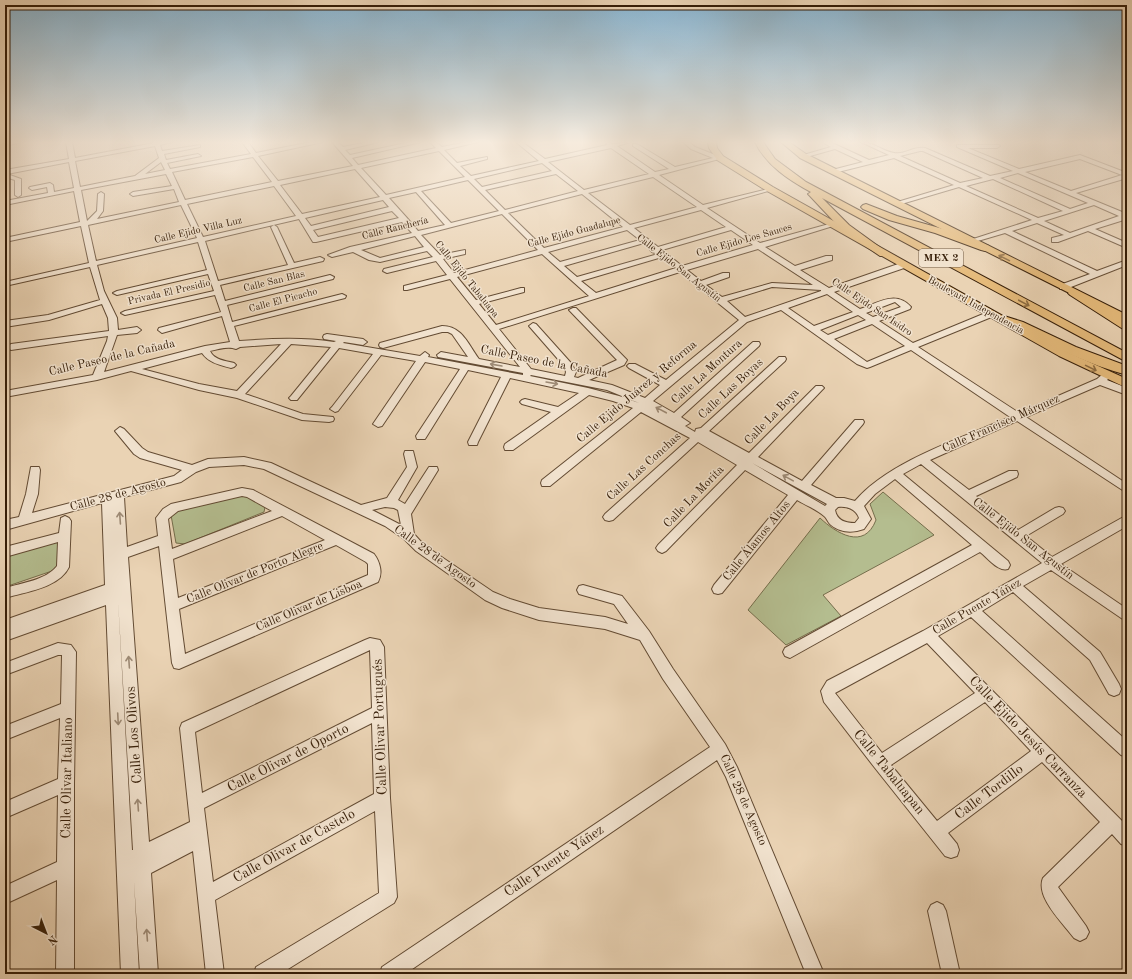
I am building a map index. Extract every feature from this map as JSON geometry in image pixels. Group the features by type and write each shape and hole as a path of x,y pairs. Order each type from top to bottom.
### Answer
{"highway":[{"path":"807,188 839,221 884,254"},
{"name":"MEX 2","path":"810,188 1127,358"},
{"name":"MEX 2","path":"826,188 1127,348"},
{"path":"847,199 893,218 939,231 985,248"},
{"path":"1074,292 1127,326"},
{"path":"1004,320 1019,325 1086,356 1127,371"}],"main road":[{"name":"MEX 2","path":"865,188 1127,319"},
{"name":"Boulevard Independencia","path":"770,189 831,225 1004,320 1103,378 1127,384"}],"street":[{"path":"18,188 18,195"},
{"path":"50,188 51,194"},
{"path":"5,203 84,188"},
{"path":"133,194 172,188"},
{"path":"176,188 202,240 235,343"},
{"path":"5,240 258,188"},
{"path":"278,188 317,240 405,219"},
{"name":"Calle Ejido Tabaluapa","path":"377,188 438,258 494,328 526,375"},
{"name":"Calle Ejido Villa Luz","path":"5,284 427,188"},
{"path":"481,189 487,188"},
{"name":"Calle Ejido San Agustín","path":"577,188 655,250 721,300 744,320"},
{"name":"Calle Ranchería","path":"332,255 596,188"},
{"name":"Calle Ejido San Isidro","path":"674,188 732,228 1127,489"},
{"path":"896,204 951,188"},
{"path":"966,188 1070,235"},
{"path":"1014,188 1070,211"},
{"path":"1057,188 1127,217"},
{"path":"1070,193 1088,188"},
{"path":"77,189 88,223 94,264 104,300 112,316 113,333 108,352 97,377"},
{"path":"481,189 543,251 595,297"},
{"name":"Calle Ejido Guadalupe","path":"407,288 770,189"},
{"path":"417,190 449,225"},
{"path":"88,223 100,212 101,194"},
{"path":"971,241 1094,203"},
{"path":"309,228 395,208"},
{"path":"1055,240 1127,217"},
{"name":"Calle Ejido Los Sauces","path":"494,328 680,269 831,225"},
{"path":"274,227 292,266"},
{"path":"655,250 732,228"},
{"path":"1089,228 1127,246"},
{"path":"1007,230 1096,274"},
{"path":"559,265 644,241"},
{"path":"353,249 372,258 382,260 429,248"},
{"path":"387,271 462,252"},
{"path":"576,280 662,255"},
{"path":"795,269 829,258"},
{"name":"Privada El Presidio","path":"125,313 320,259"},
{"path":"1062,287 1127,262"},
{"path":"744,320 782,307 825,289 904,265"},
{"path":"117,293 212,271"},
{"path":"700,284 726,276"},
{"name":"Calle San Blas","path":"222,304 330,277"},
{"path":"721,300 757,289 780,285 825,289"},
{"path":"474,303 521,290"},
{"name":"Calle El Picacho","path":"229,325 342,296"},
{"path":"5,324 20,323 50,317 104,300"},
{"path":"813,329 894,300 907,308 826,339"},
{"path":"782,307 864,364 869,364 991,314"},
{"path":"573,310 622,360 621,363 579,381"},
{"path":"162,330 225,313"},
{"name":"Calle Ejido Juárez y Reforma","path":"546,483 643,405 744,320"},
{"path":"533,326 568,365 571,372 569,379"},
{"path":"335,409 381,349 442,329 450,329 455,332 476,362"},
{"path":"11,347 137,330"},
{"name":"Calle Paseo de la Cañada","path":"235,343 255,336 296,335 424,356 476,362 643,405 675,417 700,435"},
{"path":"239,395 289,341"},
{"name":"Calle Paseo de la Cañada","path":"5,394 97,377 235,343 289,341 339,342"},
{"path":"294,398 339,342"},
{"name":"Calle La Montura","path":"675,417 756,344"},
{"path":"206,349 206,354 208,357 231,365"},
{"path":"378,424 424,356"},
{"name":"Calle Paseo de la Cañada","path":"424,356 465,368 507,375 526,375 569,379 609,387 700,435"},
{"name":"Calle Las Boyas","path":"700,435 782,359"},
{"path":"632,366 667,385"},
{"path":"131,368 199,387 239,395 302,417 330,418"},
{"path":"421,436 465,368"},
{"path":"472,442 507,375"},
{"path":"1103,378 1127,392"},
{"name":"Calle Francisco Márquez","path":"857,506 862,500 895,473 922,459 1103,378"},
{"name":"Calle La Boya","path":"747,461 819,388"},
{"path":"509,447 588,390"},
{"path":"525,402 560,411"},
{"name":"Calle Álamos Altos","path":"718,589 799,490 859,422"},
{"path":"120,431 138,451 148,457 192,469"},
{"path":"700,435 832,508"},
{"name":"Calle Las Conchas","path":"609,517 700,435"},
{"path":"391,502 412,466 409,454"},
{"name":"Calle Ejido San Agustín","path":"922,459 1052,564 1127,616"},
{"name":"Calle 28 de Agosto","path":"5,525 177,479 192,469 208,463 244,461 261,464 378,517 408,536 420,548 500,602 539,614 618,626 644,635 668,674 720,749 742,794 815,974"},
{"name":"Calle La Morita","path":"662,548 747,461"},
{"path":"24,520 32,494 35,470"},
{"path":"406,514 433,470"},
{"path":"895,473 1004,565"},
{"path":"967,496 1013,474"},
{"name":"Calle Olivar de Lisboa","path":"242,492 249,492 373,560 374,578 179,662 164,536 162,518 170,510 242,492"},
{"name":"Calle Los Olivos","path":"113,497 118,590 125,870 130,974"},
{"path":"360,510 391,502 401,507 406,514 408,536"},
{"path":"846,502 857,506 864,514 864,523 856,528 839,525 831,517 832,508 846,502"},
{"path":"166,556 284,511"},
{"path":"1017,536 1059,511"},
{"name":"Calle Puente Yáñez","path":"828,694 832,686 928,635 1127,520"},
{"path":"5,593 51,578 62,570 64,521"},
{"path":"5,552 64,536"},
{"path":"116,553 164,536"},
{"name":"Calle Olivar de Porto Alegre","path":"172,606 337,540"},
{"path":"790,652 982,546"},
{"path":"1014,586 1095,656 1114,689"},
{"path":"5,626 118,590"},
{"path":"5,635 118,590"},
{"name":"Calle Los Olivos","path":"118,590 142,861 149,974"},
{"path":"583,590 618,600 644,635"},
{"path":"972,610 1126,750"},
{"name":"Calle Ejido Jesús Carranza","path":"928,635 1127,838"},
{"name":"Calle Olivar Portugués","path":"216,974 187,728 370,644 375,644 377,647 382,798 388,897 263,974"},
{"name":"Calle Olivar Italiano","path":"5,669 58,649 66,649 69,654 63,973"},
{"name":"Calle Tabaluapan","path":"828,694 880,763 951,850"},
{"path":"880,763 985,694"},
{"path":"5,733 68,708"},
{"name":"Calle Olivar de Oporto","path":"196,804 380,711"},
{"name":"Calle Puente Yáñez","path":"389,974 720,749"},
{"name":"Calle Tordillo","path":"937,831 1042,752"},
{"path":"5,810 66,784"},
{"name":"Calle Olivar de Castelo","path":"206,895 382,798"},
{"path":"1080,932 1050,892 1048,888 1049,884 1112,822"},
{"path":"125,870 199,832"},
{"path":"5,896 66,868"},
{"path":"938,911 951,974"}],"green space":[{"path":"883,492 934,535 823,595 841,616 786,645 748,610 820,518 834,529 842,533 857,537 864,535 871,529 876,520 870,504"},
{"path":"243,495 249,496 265,507 264,512 185,544 176,543 171,515 177,509"},
{"path":"56,542 60,545 59,566 52,571 5,587 5,555"}]}
